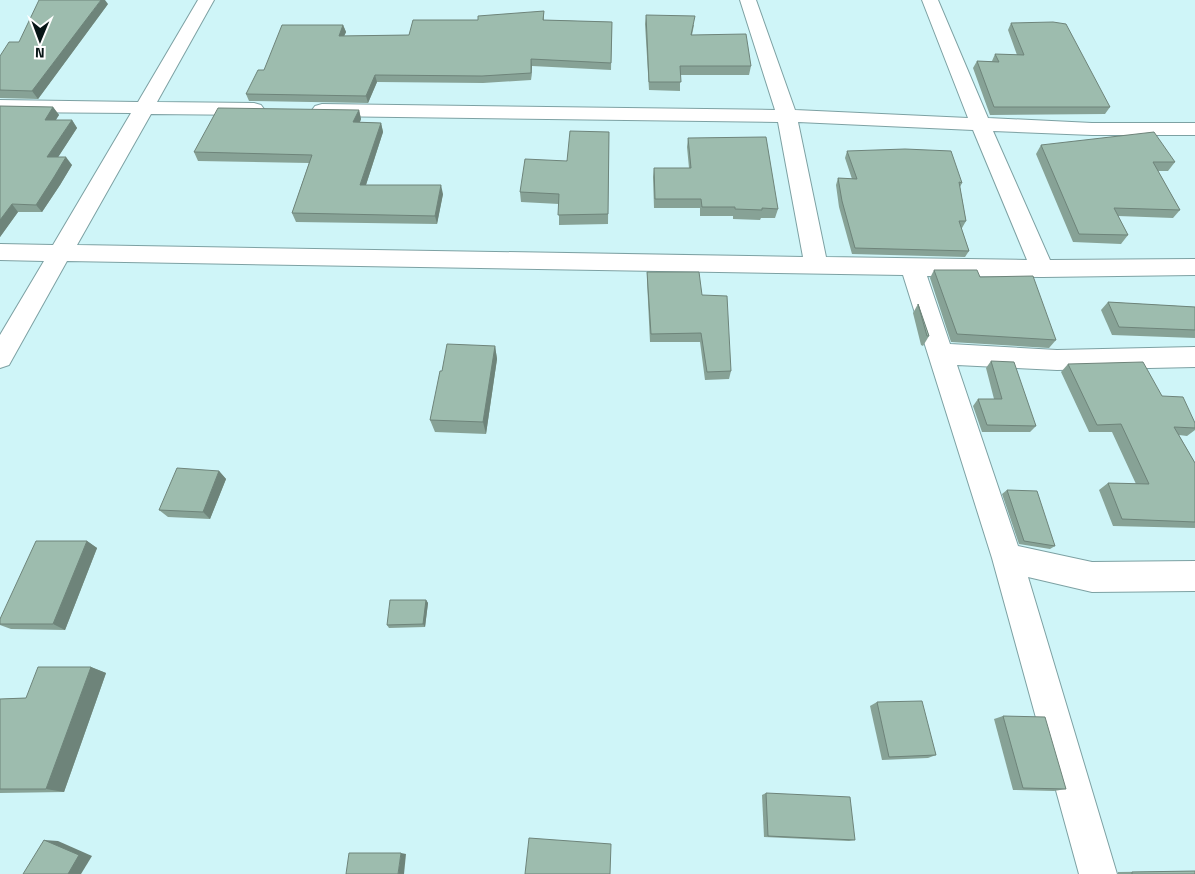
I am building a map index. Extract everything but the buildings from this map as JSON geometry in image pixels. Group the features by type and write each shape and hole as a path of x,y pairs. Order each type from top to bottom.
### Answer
{"street":[{"path":"0,358 206,0"},
{"path":"748,0 787,116 816,265"},
{"path":"930,0 980,124 1042,269"},
{"path":"0,106 273,109"},
{"path":"302,109 787,116 1092,129 1195,129"},
{"path":"0,252 1042,269 1195,267"},
{"path":"912,266 1007,558 1098,874"},
{"path":"940,354 1057,360 1195,358"},
{"path":"1007,558 1092,577 1195,576"}]}
